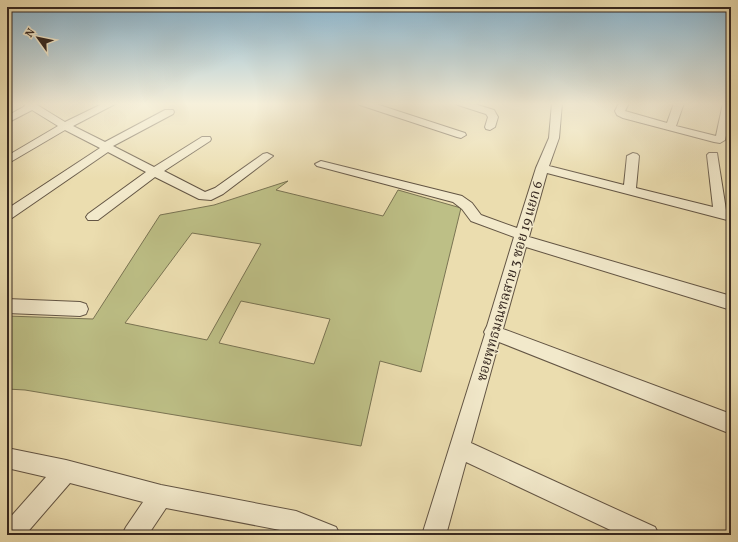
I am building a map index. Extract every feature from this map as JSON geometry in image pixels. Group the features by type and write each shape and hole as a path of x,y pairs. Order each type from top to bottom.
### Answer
{"street":[{"path":"7,161 61,128"},
{"path":"70,128 203,196 211,196 267,156"},
{"path":"7,215 142,128"},
{"path":"440,128 461,135"},
{"path":"542,168 554,138 555,128"},
{"path":"671,128 714,139 720,140 726,138"},
{"path":"93,217 154,172 206,139"},
{"path":"713,155 725,214"},
{"path":"630,190 633,156"},
{"path":"321,164 457,199 467,206 476,218 521,237 731,303"},
{"name":"ซอยพุทธมณฑลสาย 3 ซอย 19 แยก 6","path":"434,535 492,332 542,168 725,214"},
{"path":"7,306 80,309"},
{"path":"492,332 731,424"},
{"path":"460,448 647,535"},
{"path":"7,458 66,471 293,529 328,535"},
{"path":"10,535 66,471"},
{"path":"134,535 161,496"}],"green space":[{"path":"288,181 276,190 383,216 398,190 461,208 421,372 380,361 361,446 25,390 7,389 7,316 93,319 160,215 214,205","holes":["192,233 261,244 207,340 125,323","241,301 330,319 314,364 219,343"]}]}
